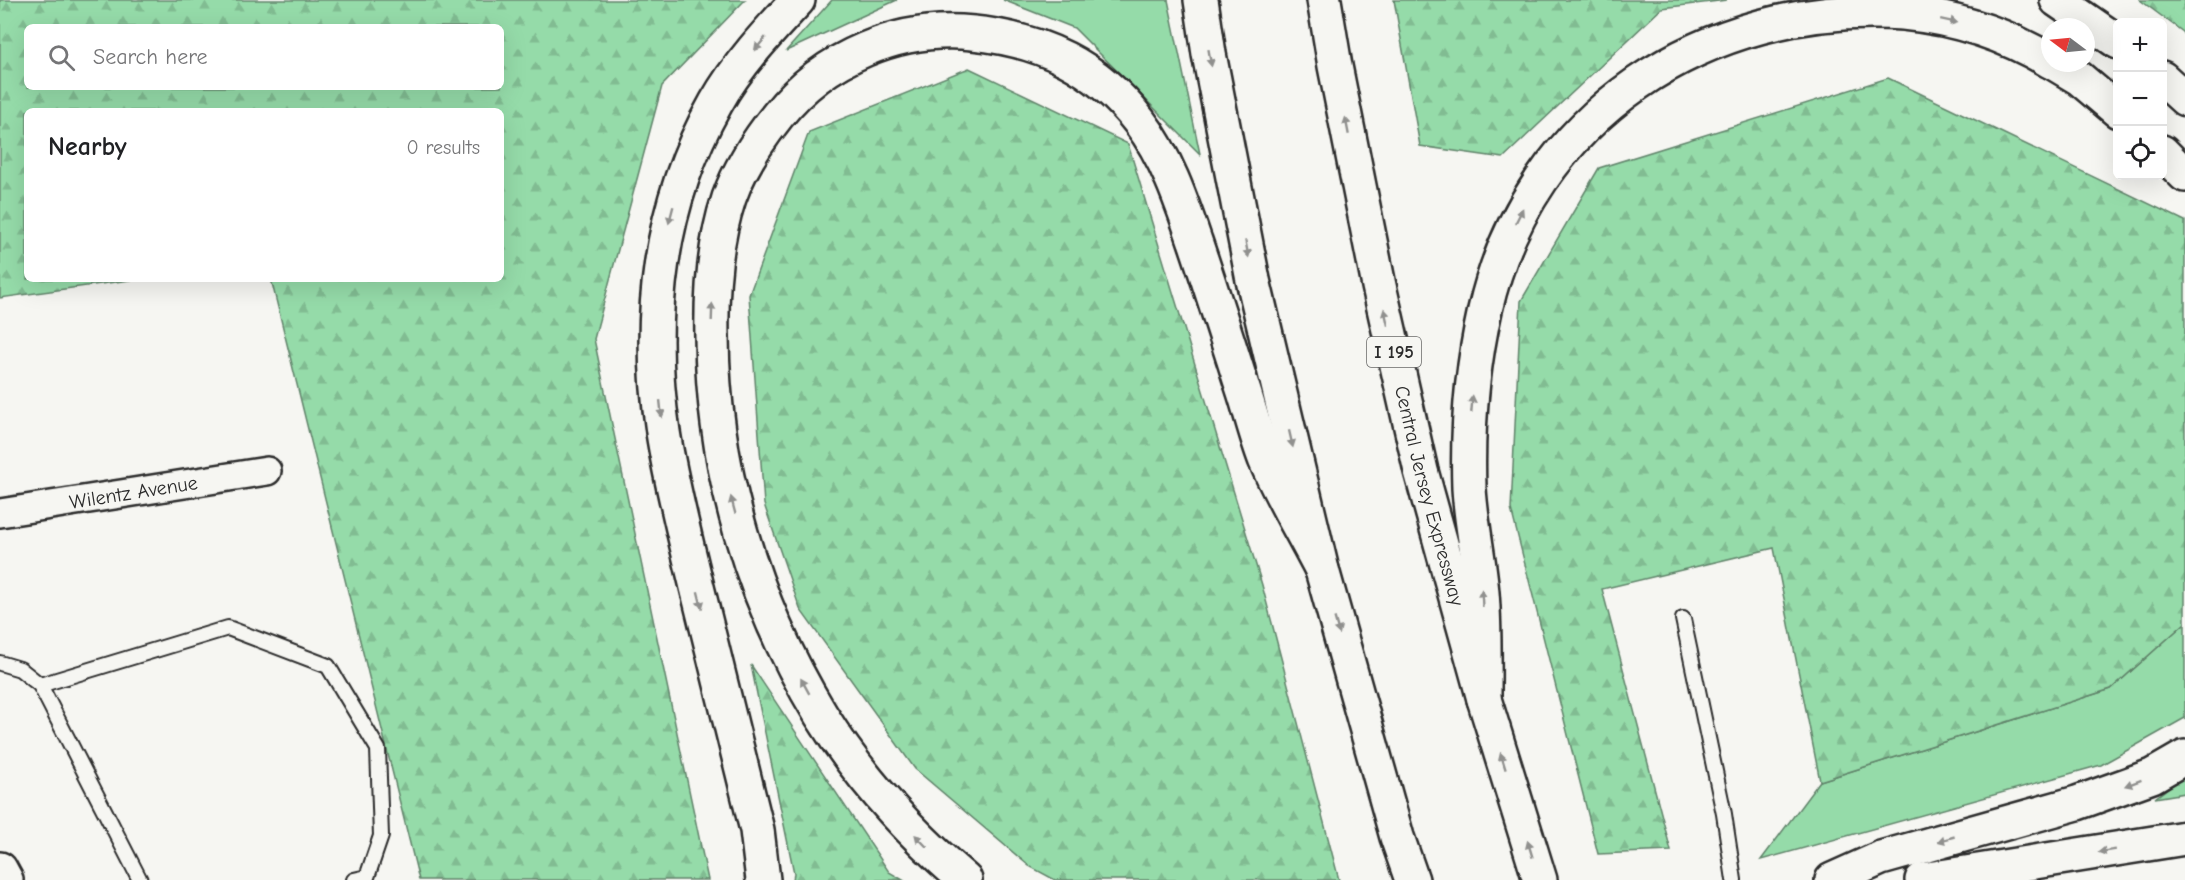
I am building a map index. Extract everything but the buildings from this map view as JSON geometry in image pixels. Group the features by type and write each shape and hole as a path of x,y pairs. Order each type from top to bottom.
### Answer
{"main road":[{"path":"763,880 757,830 676,501 665,443 658,381 657,309 660,263 669,219 682,175 698,138 717,101 741,66 798,0"},
{"path":"1201,0 1253,280 1322,570 1397,837 1412,880"},
{"name":"Central Jersey Expressway","path":"1324,0 1384,309 1422,471 1485,699 1540,880"},
{"path":"2058,0 2113,38"},
{"path":"1485,699 1482,591 1469,487 1471,414 1476,358 1488,299 1507,239 1522,208 1575,135 1608,103 1642,76 1677,54 1722,34 1759,22 1822,10 1874,9 1917,14 1964,24 2000,36 2041,56"},
{"path":"965,880 928,848 889,808 853,764 821,715 790,660 764,601 743,542 729,488 718,427 712,369 712,315 716,255 724,216 739,174 758,141 796,94 830,67 871,47 932,33 964,32 997,36 1040,46 1094,75 1141,123 1156,147 1181,201 1266,460 1322,570"},
{"path":"2069,72 2113,107"},
{"path":"2167,82 2185,99"},
{"path":"2167,156 2185,175"},
{"path":"1832,880 1881,858 2077,803 2151,776 2185,757"},
{"path":"1922,880 2185,838"},
{"path":"0,869 6,880"}],"street":[{"name":"Wilentz Avenue","path":"0,513 267,471"}],"lane":[{"path":"1683,619 1724,814 1734,880"},
{"path":"40,685 228,628 328,666 378,749 381,836 367,877 354,880"},
{"path":"0,663 20,669 40,685 140,880"}],"green space":[{"path":"0,0 745,0 662,86 594,339 708,880 419,880 272,282 504,282 504,108 24,108 24,282 115,282 0,298"},
{"path":"832,0 897,0 786,51"},
{"path":"1003,0 1168,0 1200,154 1074,28"},
{"path":"1394,0 1727,0 1662,8 1503,158 1420,146"},
{"path":"2140,0 2185,0 2185,35"},
{"path":"969,68 1128,144 1262,585 1339,880 1055,880 1029,866 915,769 800,609 764,504 749,295 809,132"},
{"path":"1888,78 2185,221 2185,623 2111,689 1820,781 1774,548 1602,589 1671,851 1598,854 1511,509 1521,301 1599,168"},
{"path":"2185,623 2185,718 2101,765 1761,860 1820,781 2111,689"},
{"path":"751,665 889,872 903,880 793,880 794,873"},
{"path":"2185,775 2185,793 2155,798"}]}
